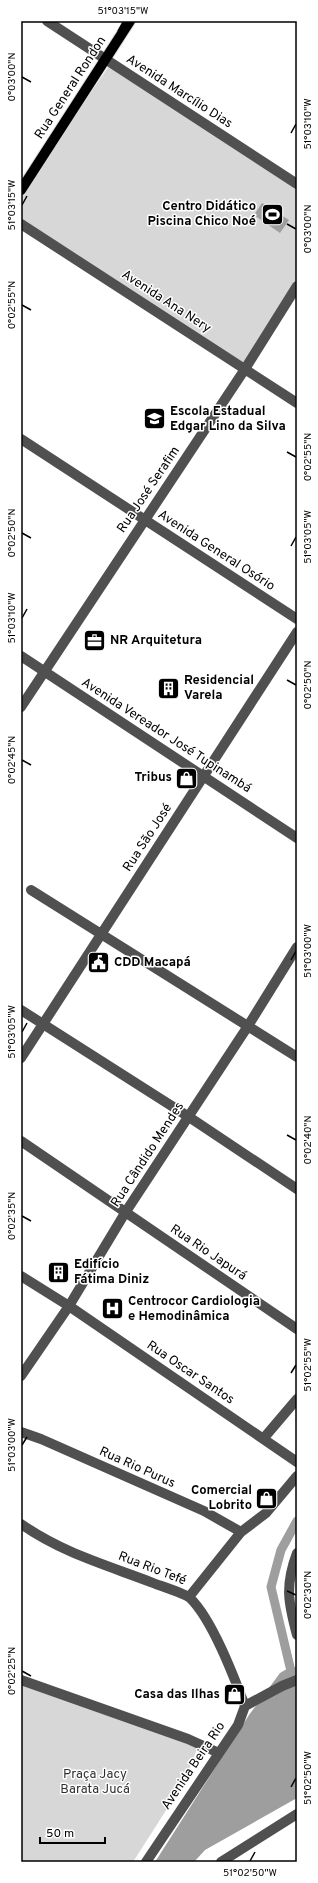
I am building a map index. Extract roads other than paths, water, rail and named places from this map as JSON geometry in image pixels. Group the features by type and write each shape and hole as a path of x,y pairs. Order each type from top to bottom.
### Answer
{"main road":[{"name":"Rua General Rondon","path":"21,190 104,59 130,21"}],"street":[{"name":"Avenida Marcílio Dias","path":"47,21 297,184"},
{"name":"Avenida Ana Nery","path":"21,224 297,403"},
{"name":"Rua José Serafim","path":"21,707 144,519 245,369 297,286"},
{"name":"Avenida General Osório","path":"21,439 297,619"},
{"name":"Rua São José","path":"21,1058 297,632"},
{"name":"Avenida Vereador José Tupinambá","path":"21,656 297,838"},
{"path":"31,890 297,1057"},
{"name":"Rua Cândido Mendes","path":"21,1376 69,1306 125,1213 251,1027 297,947"},
{"path":"21,1010 189,1117 297,1189"},
{"name":"Rua Rio Japurá","path":"21,1141 297,1329"},
{"name":"Rua Oscar Santos","path":"21,1276 69,1306 297,1462"},
{"path":"263,1439 297,1399"},
{"name":"Rua Rio Purus","path":"21,1432 41,1439 204,1512 241,1532"},
{"path":"189,1597 241,1532 266,1513 297,1476"},
{"name":"Rua Rio Tefé","path":"21,1524 46,1541 66,1551 189,1597 212,1631 232,1672 245,1706"},
{"path":"297,1553 288,1586 290,1609 297,1635"},
{"path":"21,1680 188,1739 218,1753"},
{"path":"245,1706 282,1686 297,1680"},
{"name":"Avenida Beira Rio","path":"146,1862 238,1725 245,1706"},
{"path":"220,1862 297,1814"}],"waterway":[{"path":"290,1667 271,1587 281,1550 297,1521"}],"place":[{"name":"Centro Didático Piscina Chico Noé","path":"272,214"},
{"name":"Escola Estadual Edgar Lino da Silva","path":"155,419"},
{"name":"NR Arquitetura","path":"94,641"},
{"name":"Residencial Varela","path":"169,688"},
{"name":"Tribus","path":"187,778"},
{"name":"CDD Macapá","path":"99,963"},
{"name":"Edifício Fátima Diniz","path":"59,1272"},
{"name":"Centrocor Cardiologia e Hemodinâmica","path":"112,1309"},
{"name":"Comercial Lobrito","path":"267,1498"},
{"name":"Casa das Ilhas","path":"235,1695"}],"park label":[{"name":"Praça Jacy Barata Jucá","path":"95,1782"}]}
